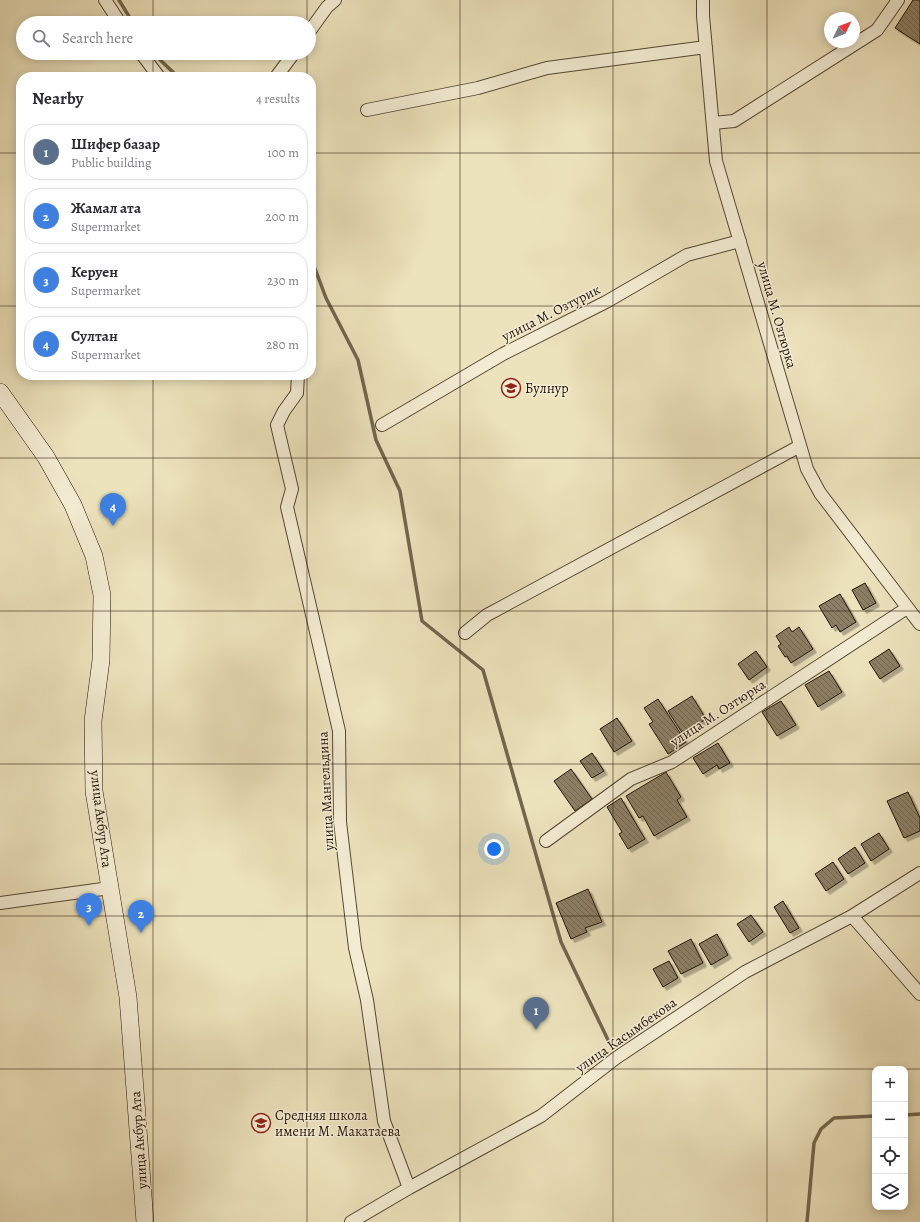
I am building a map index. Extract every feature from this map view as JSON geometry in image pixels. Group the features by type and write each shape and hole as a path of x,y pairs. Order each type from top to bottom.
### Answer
{"main road":[{"name":"улица Акбур Ата","path":"0,392 50,464 73,505 94,556 102,595 101,660 92,721 94,791 128,998 145,1222"}],"street":[{"path":"105,0 115,16"},
{"path":"316,22 327,7 335,0"},
{"name":"улица М. Озтюрка","path":"704,0 703,16 716,161 807,469 820,493 920,624"},
{"path":"713,123 734,121 877,30 898,0"},
{"path":"367,110 478,88 547,68 706,47"},
{"path":"146,60 155,72"},
{"path":"280,72 289,60"},
{"name":"улица М. Озтурик","path":"382,425 503,354 606,302 687,255 740,241"},
{"name":"улица Мангельдина","path":"298,380 297,393 284,411 277,425 292,490 287,507 339,731 341,830 355,948 367,1000 384,1121 408,1188"},
{"path":"465,632 487,615 800,446"},
{"name":"улица М. Озтюрка","path":"546,841 631,779 672,762 907,608"},
{"name":"улица Касымбекова","path":"351,1222 408,1188 541,1116 616,1058 745,972 852,916 920,873"},
{"path":"0,903 110,888"},
{"path":"852,916 920,994"}],"building":[{"path":"913,0 920,0 920,44 895,28"},
{"path":"865,583 876,603 863,610 852,590"},
{"path":"840,594 856,622 840,632 836,625 832,628 819,606"},
{"path":"789,627 792,632 799,627 813,649 791,663 778,646 781,644 776,636"},
{"path":"889,649 900,666 880,679 869,662"},
{"path":"756,651 767,667 749,680 738,664"},
{"path":"829,671 842,692 818,707 805,685"},
{"path":"692,696 706,719 683,734 668,711"},
{"path":"658,699 686,742 668,754 649,724 653,722 644,708"},
{"path":"781,701 796,725 777,736 762,712"},
{"path":"617,718 632,741 614,752 600,729"},
{"path":"718,743 730,763 719,769 717,765 703,774 693,758"},
{"path":"592,753 604,771 592,778 580,761"},
{"path":"571,769 592,799 575,811 554,781"},
{"path":"666,772 681,797 677,800 687,817 654,836 643,816 639,818 626,796"},
{"path":"908,792 920,818 920,831 904,838 887,801"},
{"path":"621,798 645,839 628,849 619,834 622,832 607,807"},
{"path":"879,833 889,849 871,861 861,844"},
{"path":"855,847 865,863 848,874 838,859"},
{"path":"833,862 844,879 826,891 815,874"},
{"path":"588,889 602,922 585,928 587,932 571,939 556,903"},
{"path":"783,901 799,928 790,933 774,907"},
{"path":"751,915 763,932 749,942 737,924"},
{"path":"717,934 728,955 711,965 699,944"},
{"path":"691,939 703,963 681,974 668,951"},
{"path":"669,961 678,978 663,987 653,969"}],"waterway":[{"path":"119,0 129,16"},
{"path":"160,60 173,72"},
{"path":"316,271 326,298 358,360 376,440 400,491 422,621 483,670 561,942 609,1042"},
{"path":"908,1115 920,1114"},
{"path":"807,1222 814,1143 821,1129 834,1118 872,1116"}],"place":[{"name":"Булнур","path":"511,388"},
{"name":"Султан","path":"113,526"},
{"name":"Керуен","path":"89,926"},
{"name":"Жамал ата","path":"141,933"},
{"name":"Шифер базар","path":"536,1030"},
{"name":"Средняя школа имени М. Макатаева","path":"261,1123"}]}
